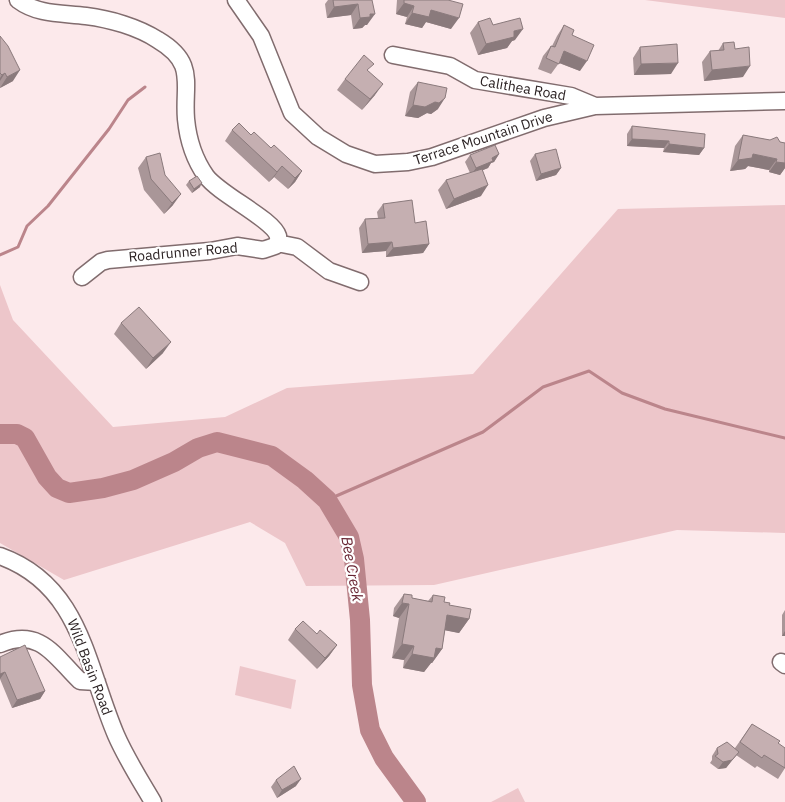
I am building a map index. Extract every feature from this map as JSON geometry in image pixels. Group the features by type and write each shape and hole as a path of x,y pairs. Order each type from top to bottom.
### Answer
{"street":[{"path":"18,0 26,6 44,12 88,16 125,25 158,40 170,48 180,59 185,70 187,84 186,118 194,155 206,177 223,193 271,226 278,235 277,243 297,247 329,271 360,282"},
{"name":"Terrace Mountain Drive","path":"236,0 261,36 292,113 318,137 346,154 375,164 391,164 432,158 544,118 595,106 785,101"},
{"name":"Calithea Road","path":"393,55 450,66 475,80 571,96 595,106"},
{"name":"Roadrunner Road","path":"82,277 100,262 108,260 204,252 237,246 263,250 275,246 277,243"},
{"name":"Wild Basin Road","path":"0,556 18,562 41,577 61,599 73,621 116,735 152,802"},
{"path":"0,644 12,639 27,639 38,643 50,648 80,681 97,682"}],"shaded area":[{"path":"645,0 785,0 785,18"},
{"path":"785,205 785,533 677,530 434,585 306,586 285,543 250,522 64,580 0,543 0,285 13,320 113,427 225,417 287,388 473,374 618,209"},
{"path":"240,666 296,680 291,709 235,695"},
{"path":"518,788 525,802 491,802"}],"building":[{"path":"333,0 372,0 375,14 370,14 370,17 360,18 358,4 334,7"},
{"path":"404,0 448,0 463,4 459,18 431,10 429,17 412,13 414,6 404,3"},
{"path":"490,18 493,25 520,18 523,29 514,31 514,37 486,44 478,22"},
{"path":"564,25 574,30 572,35 594,45 587,61 564,51 559,64 546,58 551,46 555,47"},
{"path":"0,36 8,46 20,70 7,77 5,73 2,75 0,73"},
{"path":"734,42 735,49 749,47 750,66 712,70 710,51 724,50 723,43"},
{"path":"677,44 678,63 641,64 640,47"},
{"path":"364,55 374,64 367,70 383,84 370,99 345,79"},
{"path":"418,82 447,88 445,98 439,103 435,102 425,107 413,105"},
{"path":"239,123 251,135 254,132 271,148 274,145 302,171 295,178 282,166 277,172 232,130"},
{"path":"632,126 705,134 704,148 669,144 669,141 632,139"},
{"path":"743,135 770,140 777,137 780,142 785,143 785,163 776,162 777,159 753,154 752,158 738,160"},
{"path":"495,145 499,154 492,158 493,161 476,168 470,155"},
{"path":"556,149 561,168 541,174 535,154"},
{"path":"160,153 165,175 181,194 172,203 151,179 146,157"},
{"path":"482,169 488,185 454,199 446,180"},
{"path":"197,176 202,183 194,189 189,181"},
{"path":"412,200 415,223 426,221 429,244 393,248 392,242 368,244 365,219 385,218 383,204"},
{"path":"139,307 171,342 153,358 121,323"},
{"path":"404,594 412,595 412,598 432,602 433,595 445,597 444,602 450,603 449,605 471,609 469,619 447,615 442,649 436,648 434,658 412,654 414,646 402,644 409,604 402,603"},
{"path":"303,621 317,634 320,630 337,645 325,658 295,629"},
{"path":"25,645 45,691 17,700 5,672 0,674 0,657"},
{"path":"752,724 780,741 778,743 785,748 785,768 764,755 762,758 740,742"},
{"path":"727,742 739,752 732,760 723,762 715,756 718,754 717,748"},
{"path":"294,766 301,779 282,790 276,780"}],"waterway":[{"path":"0,255 18,247 27,226 48,206 109,129 128,100 145,87"},
{"path":"327,500 483,432 543,387 589,371 622,393 665,409 785,438"},
{"name":"Bee Creek","path":"0,434 17,434 25,438 47,477 57,488 69,493 103,488 133,480 174,462 198,448 217,442 272,456 305,480 327,500 349,537 354,559 360,620 362,685 370,730 384,758 416,802"}]}
